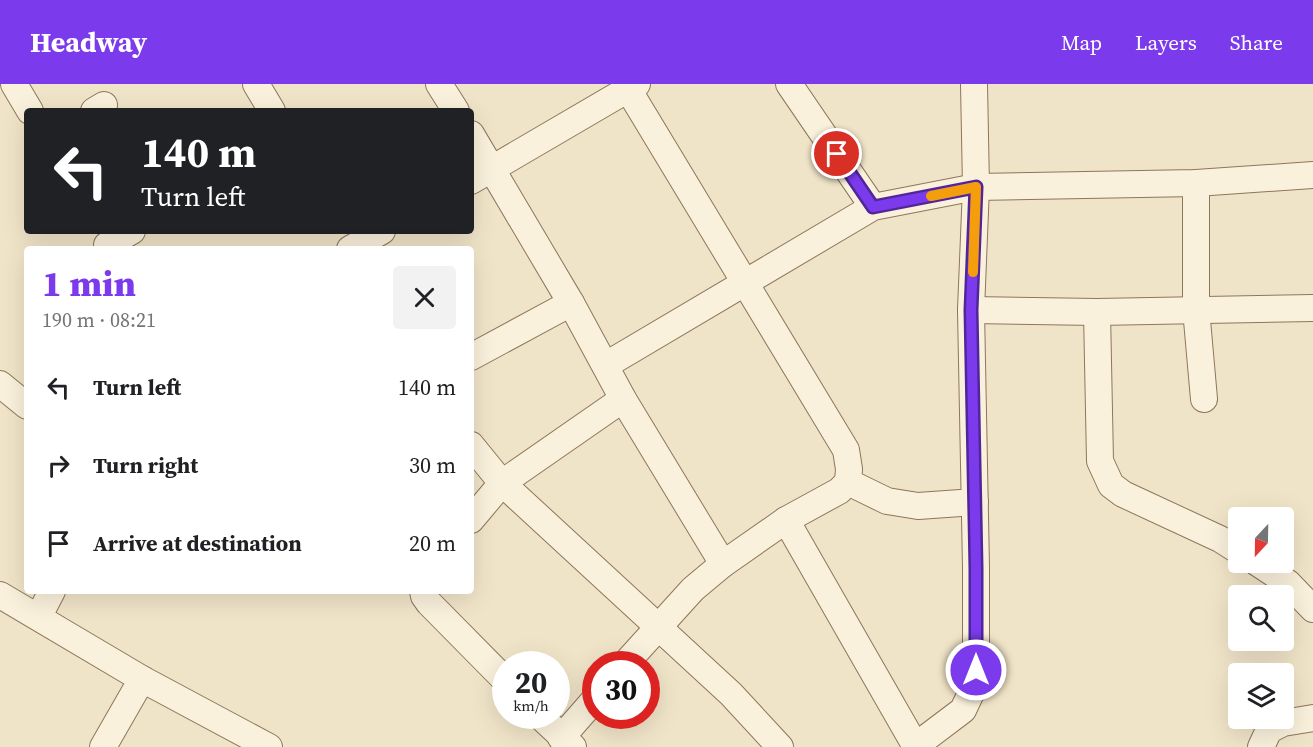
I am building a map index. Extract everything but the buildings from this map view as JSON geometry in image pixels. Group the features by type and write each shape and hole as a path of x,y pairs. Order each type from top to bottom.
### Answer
{"street":[{"path":"14,84 28,108"},
{"path":"256,84 270,108"},
{"path":"439,84 454,108"},
{"path":"789,84 873,207"},
{"path":"786,520 915,747 963,710 976,670 971,310 976,187 974,84"},
{"path":"482,175 630,86 744,283 846,450 849,469 848,482 839,491 786,520 723,564 693,589 637,651"},
{"path":"474,146 482,175 571,303 623,399 723,564"},
{"path":"606,365 873,207 976,187 1196,183 1313,175"},
{"path":"1196,183 1196,309 1204,399"},
{"path":"105,242 125,234"},
{"path":"350,242 373,234"},
{"path":"474,355 571,303"},
{"path":"971,310 1097,312 1313,308"},
{"path":"1097,312 1100,461 1111,485 1123,494 1228,544"},
{"path":"0,384 24,404"},
{"path":"474,516 502,483 623,399"},
{"path":"474,449 502,483 731,694 780,747"},
{"path":"848,482 887,501 918,506 975,502"},
{"path":"1273,573 1288,583 1313,609"},
{"path":"39,616 50,594"},
{"path":"424,594 429,603 492,667"},
{"path":"3,603 39,616 142,679 269,747"},
{"path":"103,747 142,679"},
{"path":"1261,747 1269,730 1283,723 1313,718"},
{"path":"554,729 567,742 582,719"}],"slow traffic":[{"path":"931,196 976,187 973,272"}],"route":[{"path":"837,154 873,207 976,187 971,310 976,670"}]}
